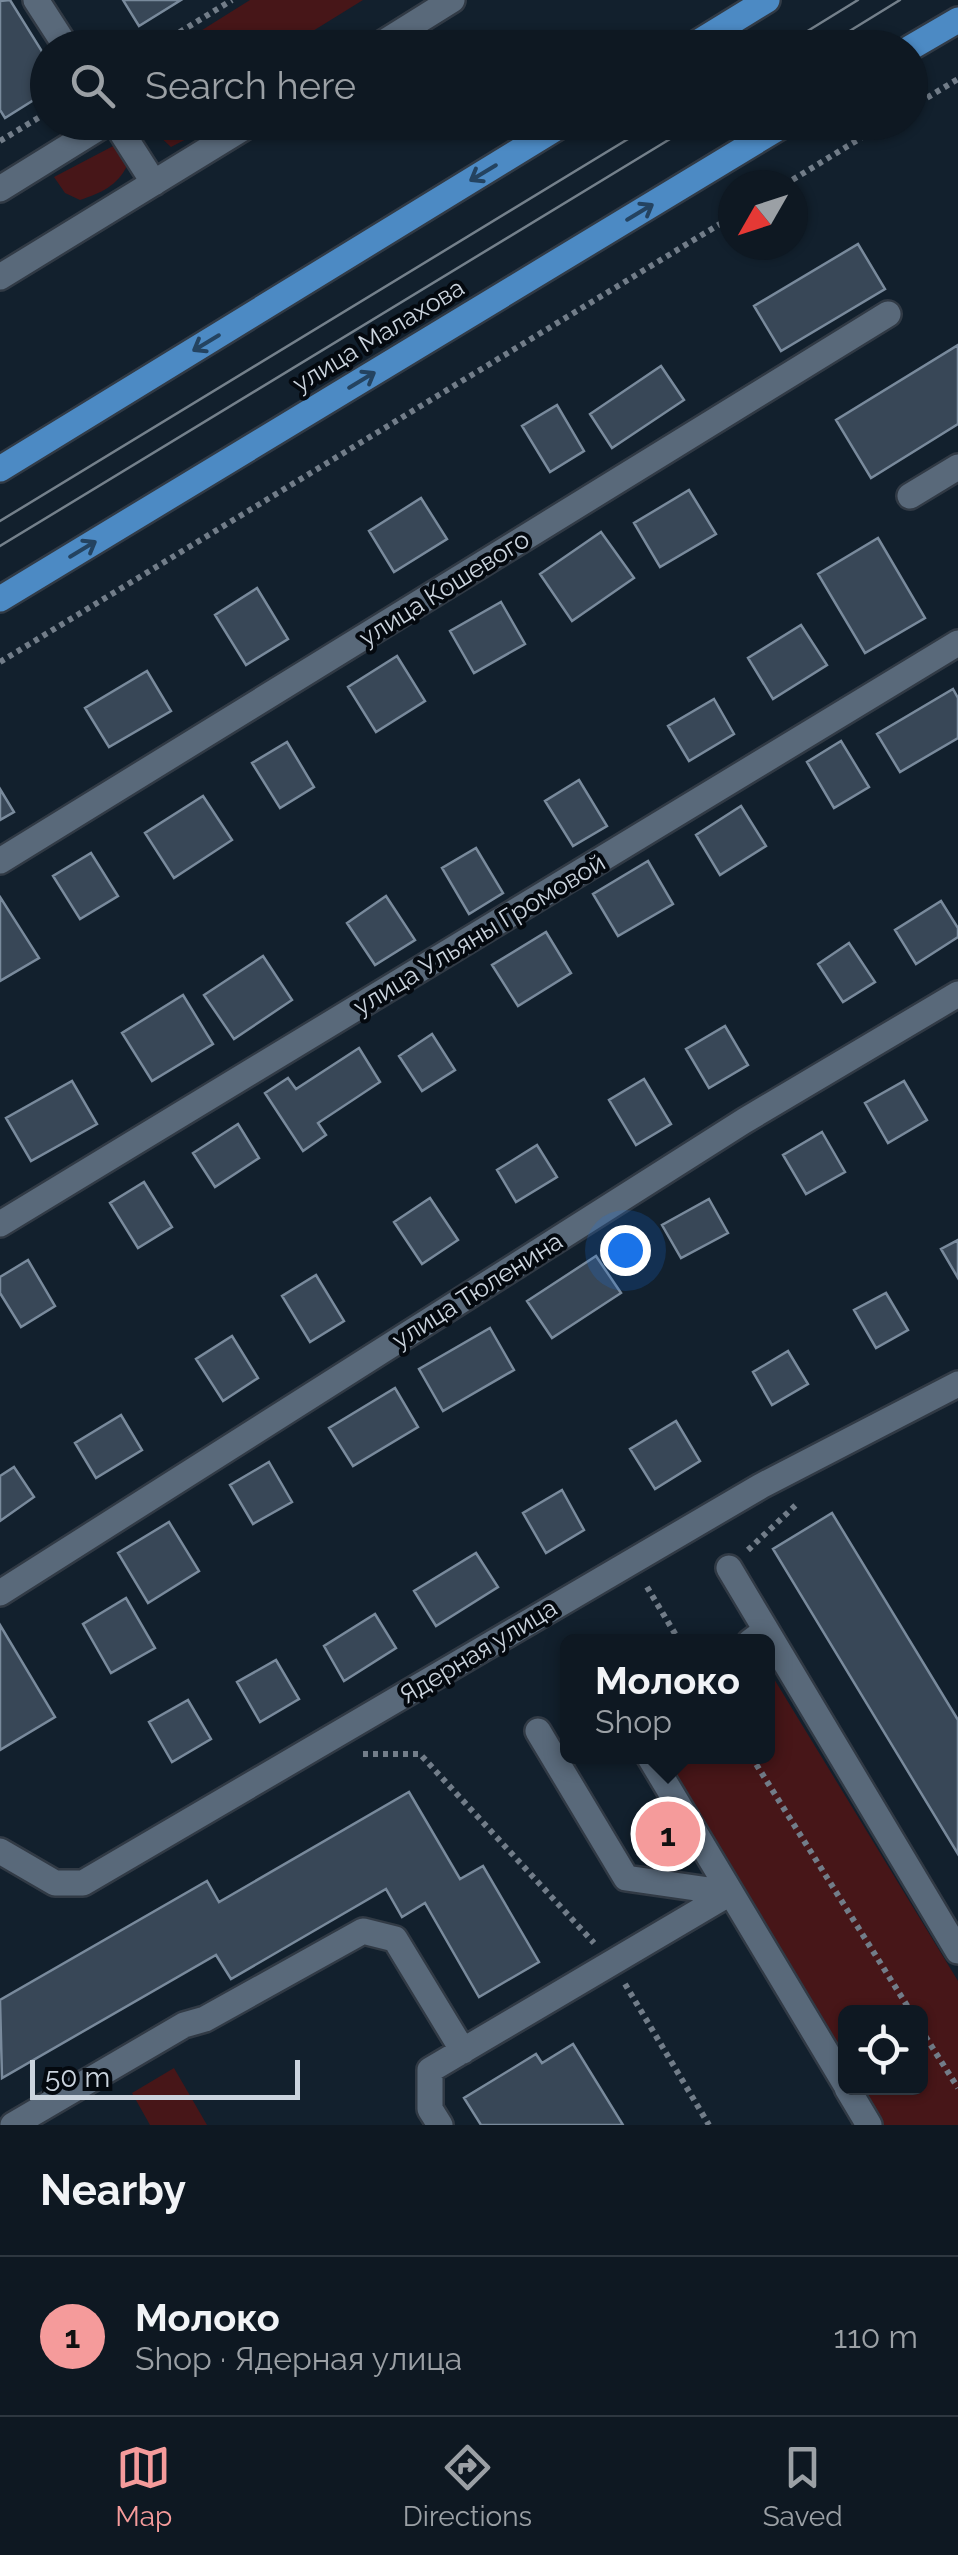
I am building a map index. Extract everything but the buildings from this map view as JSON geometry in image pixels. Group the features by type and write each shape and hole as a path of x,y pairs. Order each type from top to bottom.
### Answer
{"main road":[{"path":"718,30 767,0"},
{"path":"928,38 958,20"},
{"path":"0,468 537,140"},
{"name":"улица Малахова","path":"0,599 758,140"}],"street":[{"path":"36,0 55,30"},
{"path":"404,30 452,0"},
{"path":"0,189 82,140"},
{"path":"124,140 154,183"},
{"path":"0,277 223,140"},
{"name":"улица Кошевого","path":"0,861 888,314"},
{"path":"910,496 958,467"},
{"name":"улица Ульяны Громовой","path":"0,1224 958,643"},
{"name":"улица Тюленина","path":"0,1593 744,1121 958,994"},
{"name":"Ядерная улица","path":"0,1851 55,1882 83,1883 761,1486 958,1384"},
{"path":"729,1568 757,1634"},
{"path":"775,1663 958,1950"},
{"path":"538,1731 626,1878 730,1893"},
{"path":"654,1764 838,2073"},
{"path":"440,2125 430,2109 430,2070 730,1893"},
{"path":"13,2125 184,2026 204,2019 364,1931 395,1939 463,2051"},
{"path":"850,2095 861,2122"}],"path":[{"path":"183,30 232,0"},
{"path":"928,97 958,79"},
{"path":"0,141 30,123"},
{"path":"808,170 858,140"},
{"path":"0,662 718,225"},
{"path":"631,1561 675,1634"},
{"path":"306,1754 420,1754 612,1963 709,2125"},
{"path":"757,1764 907,2005"},
{"path":"928,2041 958,2088"}],"shaded area":[{"path":"250,0 363,0 314,30 202,30"},
{"path":"163,140 184,140 171,147"},
{"path":"117,144 127,166 113,184 80,200 65,193 54,177"},
{"path":"775,1680 958,1981 958,2125 881,2125 863,2095 928,2095 928,2005 838,2005 838,2054 667,1764 775,1764"},
{"path":"174,2068 207,2125 150,2125 132,2093"}],"tram line":[{"path":"809,30 858,0"},
{"path":"851,30 900,0"},
{"path":"0,521 626,140"},
{"path":"0,546 668,140"}],"place":[{"name":"Молоко","path":"668,1834"}]}
